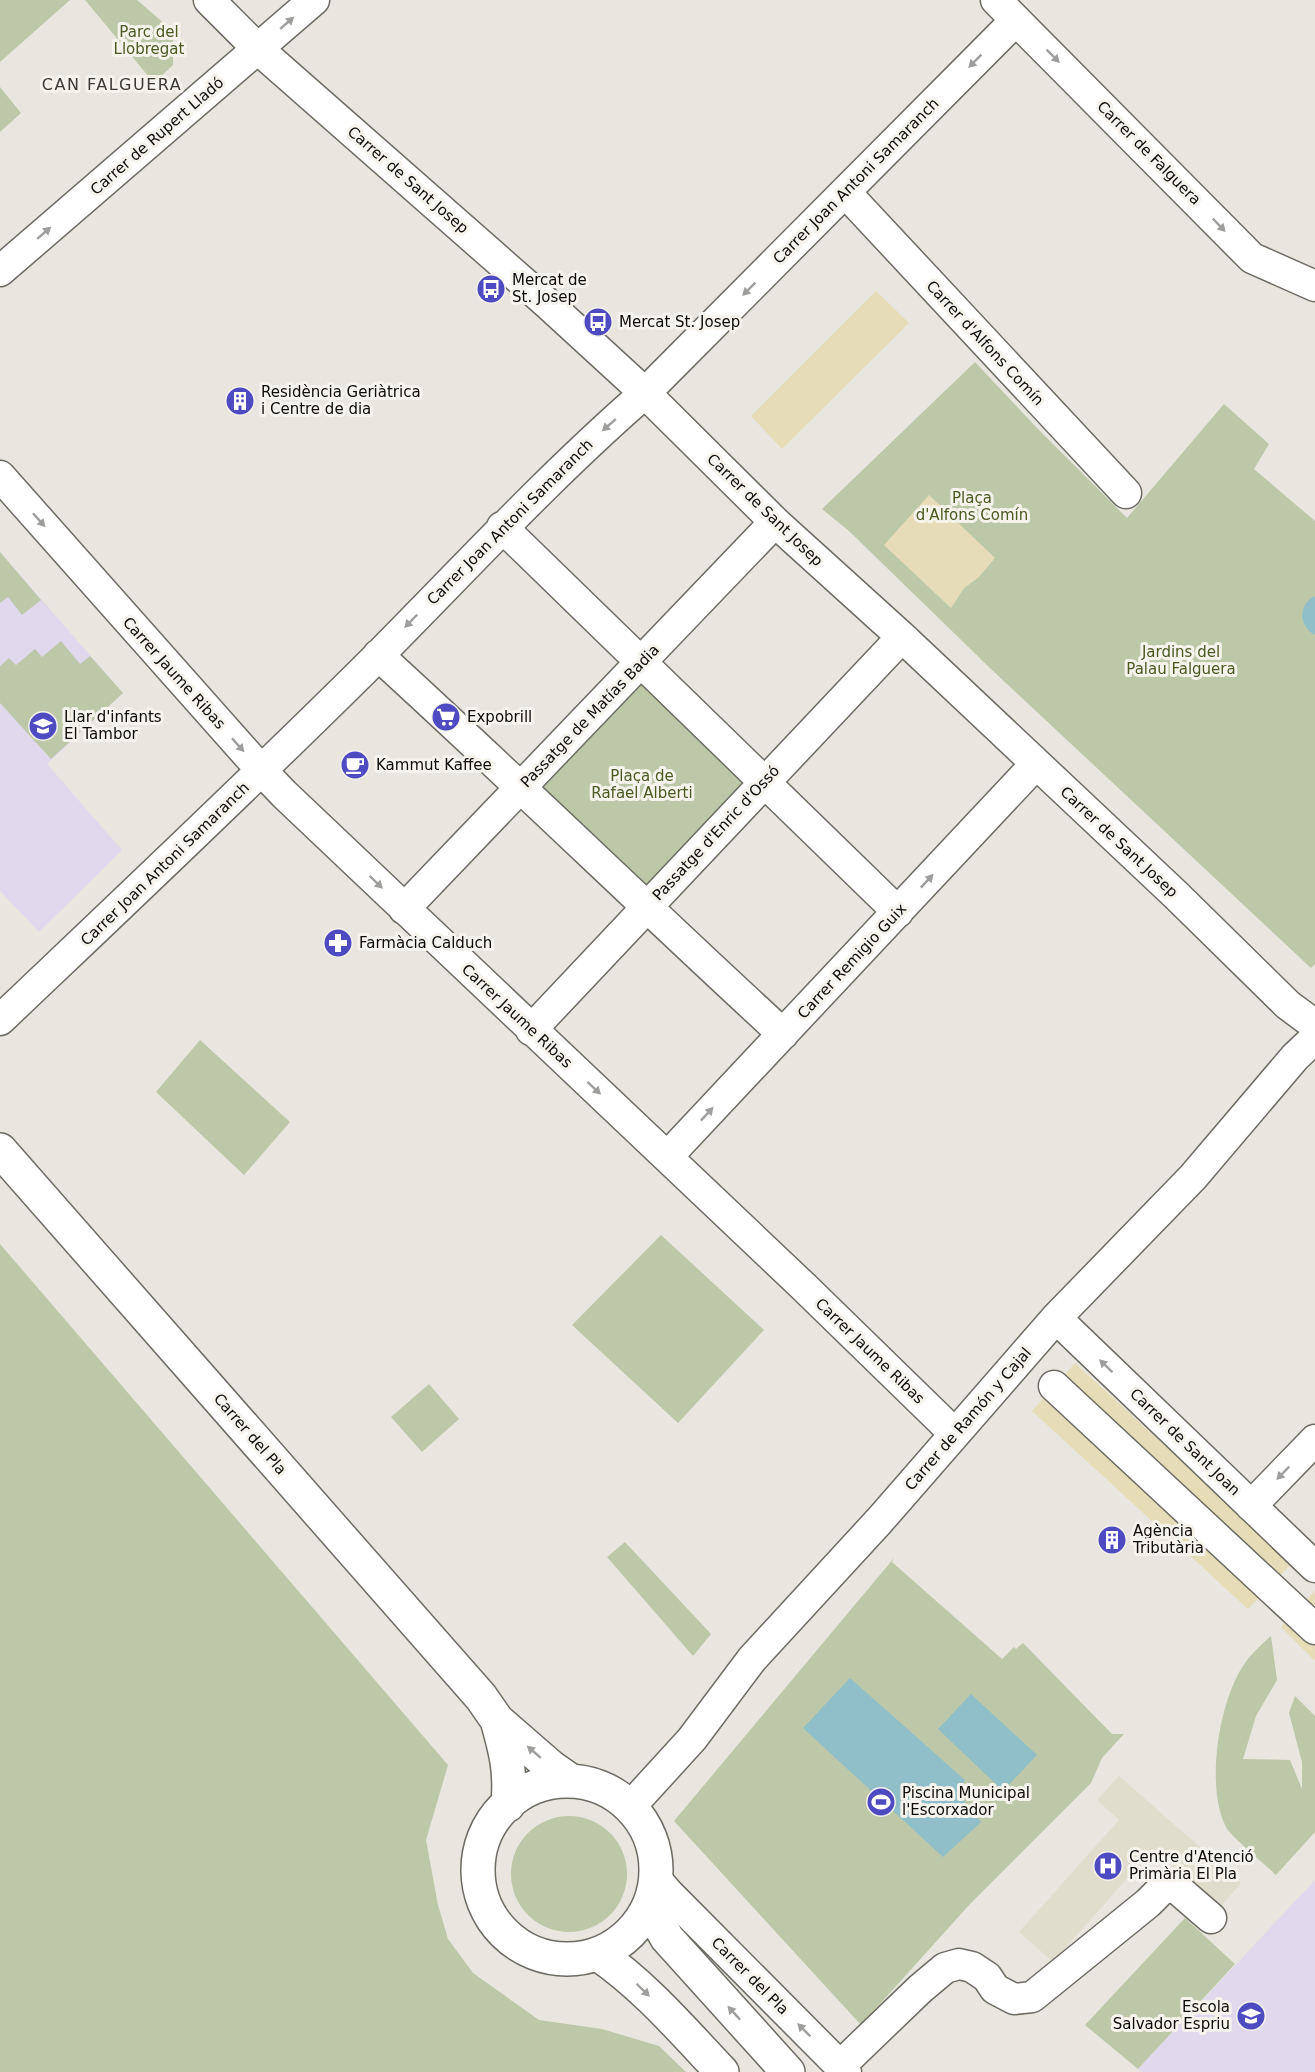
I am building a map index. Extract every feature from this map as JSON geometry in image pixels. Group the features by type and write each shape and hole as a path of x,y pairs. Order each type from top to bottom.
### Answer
{"main road":[{"name":"Carrer del Pla","path":"0,1150 473,1688 497,1720 551,1767 571,1781"},
{"name":"Carrer del Pla","path":"497,1720 510,1780 507,1805"},
{"path":"571,1781 599,1787 630,1807 646,1828 656,1861 653,1890 642,1918 630,1933 615,1945 598,1954 570,1959 543,1956 509,1938 484,1902 479,1884 479,1859 482,1847 491,1824 507,1805 524,1793 542,1785 571,1781"},
{"path":"653,1890 659,1924 667,1938 788,2072"},
{"path":"598,1954 624,1972 722,2072"}],"street":[{"name":"Carrer de Sant Josep","path":"209,0 258,49 548,304 645,393 775,522 902,637 1035,765 1176,895 1288,1005 1315,1025"},
{"name":"Carrer de Rupert Lladó","path":"0,271 314,0"},
{"name":"Carrer Joan Antoni Samaranch","path":"0,1020 262,771 502,527 645,393 844,192 1006,10"},
{"name":"Carrer de Falguera","path":"1006,10 1252,258 1315,286"},
{"name":"Carrer d'Alfons Comín","path":"844,192 1126,493"},
{"name":"Carrer Jaume Ribas","path":"0,476 262,771 955,1434"},
{"name":"Passatge de Matías Badia","path":"404,909 775,522"},
{"path":"502,527 898,912"},
{"name":"Passatge d'Enric d'Ossó","path":"531,1030 902,637"},
{"path":"378,655 522,787 646,908 783,1034"},
{"name":"Carrer Remigio Guix","path":"667,1157 1035,765"},
{"name":"Carrer de Ramón y Cajal","path":"630,1807 692,1739 752,1659 880,1520 1056,1318 1193,1177 1295,1057 1315,1038"},
{"name":"Carrer de Sant Joan","path":"1056,1318 1315,1567"},
{"path":"1054,1386 1315,1629"},
{"path":"1251,1506 1315,1440"},
{"path":"843,2069 920,1989 945,1968 959,1964 972,1966 987,1977 995,1989 1014,2000 1032,1997 1161,1890 1174,1886 1211,1918"},
{"name":"Carrer del Pla","path":"653,1890 669,1894 843,2069"}],"shaded area":[{"name":"Llar d'infants El Tambor","path":"0,552 123,693 47,764 122,850 39,932 0,891"},
{"name":"Centre d'Atenció Primària El Pla","path":"1119,1776 1241,1883 1220,1907 1153,1849 1053,1962 1019,1932 1119,1820 1097,1800"},
{"name":"Escola Salvador Espriu","path":"1315,1880 1315,2072 1142,2072 1138,2069"}],"green space":[{"path":"0,0 70,0 0,62"},
{"name":"Parc del Llobregat","path":"85,0 137,0 173,31 173,65 154,83"},
{"path":"0,87 21,113 0,132"},
{"name":"Jardins del Palau Falguera","path":"975,362 1127,518 1224,404 1269,444 1254,469 1315,521 1315,964 1311,968 992,670 849,531 822,509"},
{"path":"0,552 41,600 22,615 8,597 0,603"},
{"path":"61,641 80,664 90,656 123,693 51,759 0,703 0,666 9,658 16,665 35,649 42,657"},
{"name":"Plaça de Rafael Alberti","path":"641,679 747,781 643,890 538,788"},
{"path":"200,1040 290,1122 244,1175 156,1092"},
{"path":"661,1235 764,1330 678,1423 572,1325"},
{"path":"0,1244 448,1765 426,1840 438,1905 448,1939 473,1973 539,2020 602,2029 659,2046 686,2072 0,2072"},
{"path":"429,1384 459,1419 422,1452 391,1417"},
{"path":"625,1542 711,1634 693,1656 607,1557"},
{"name":"Piscina Municipal l'Escorxador","path":"894,1558 892,1562 1002,1659 1014,1647 1016,1649 1023,1643 1112,1734 1124,1734 1102,1758 1091,1783 970,1904 861,2025 674,1821"},
{"path":"1271,1636 1277,1680 1256,1716 1243,1759 1290,1760 1302,1789 1302,1762 1289,1713 1295,1696 1315,1716 1315,1832 1276,1875 1229,1832 1220,1810 1216,1790 1218,1744 1228,1698 1248,1659"},
{"path":"569,1816 591,1820 610,1833 623,1852 627,1874 623,1896 610,1915 591,1928 569,1932 547,1928 528,1915 515,1896 511,1874 515,1852 528,1833 547,1820"},
{"path":"1185,1918 1235,1964 1138,2069 1085,2025"}],"sand":[{"path":"876,291 909,323 782,449 751,416"},
{"path":"929,495 995,558 978,578 964,588 951,608 884,545"},
{"path":"1075,1363 1292,1563 1248,1609 1032,1411"},
{"path":"1315,1591 1315,1661 1281,1627"}],"water":[{"path":"1315,596 1315,635 1305,626 1302,615 1305,604"},
{"path":"850,1678 965,1780 959,1795 981,1822 943,1857 803,1728"},
{"path":"971,1694 1037,1755 1003,1791 938,1729"}],"place":[{"name":"Mercat de St. Josep","path":"491,289"},
{"name":"Mercat St. Josep","path":"598,322"},
{"name":"Residència Geriàtrica i Centre de dia","path":"240,401"},
{"name":"Expobrill","path":"446,717"},
{"name":"Llar d'infants El Tambor","path":"43,726"},
{"name":"Kammut Kaffee","path":"355,765"},
{"name":"Farmàcia Calduch","path":"338,943"},
{"name":"Agència Tributària","path":"1112,1540"},
{"name":"Piscina Municipal l'Escorxador","path":"881,1802"},
{"name":"Centre d'Atenció Primària El Pla","path":"1108,1866"},
{"name":"Escola Salvador Espriu","path":"1251,2016"}],"district":[{"name":"CAN FALGUERA","path":"112,84"}],"park label":[{"name":"Plaça d'Alfons Comín","path":"972,506"}]}
